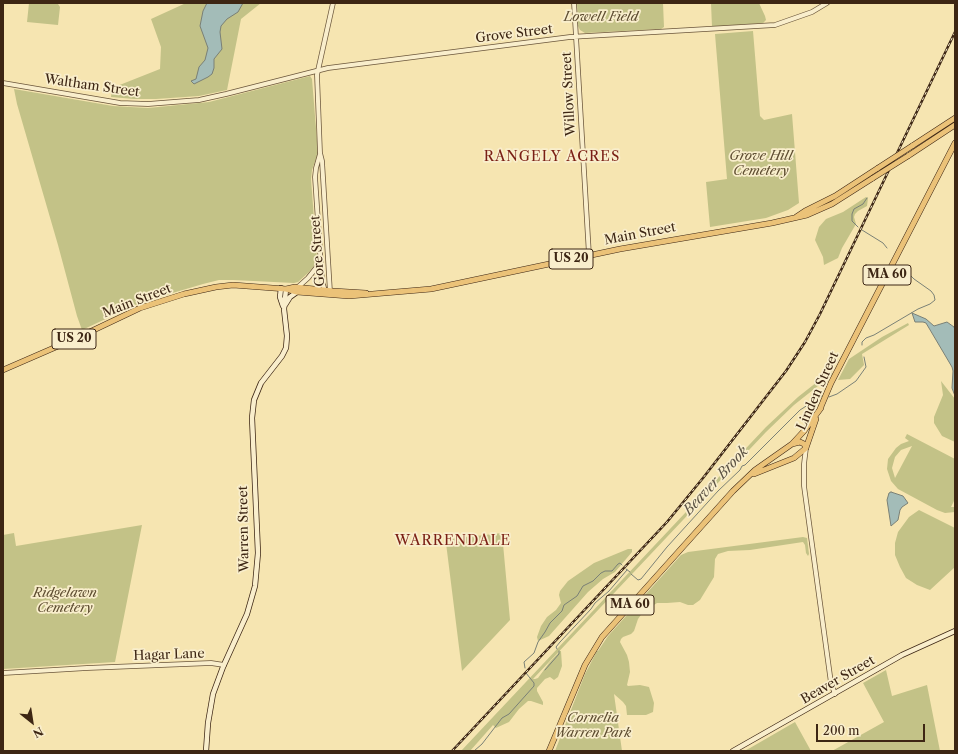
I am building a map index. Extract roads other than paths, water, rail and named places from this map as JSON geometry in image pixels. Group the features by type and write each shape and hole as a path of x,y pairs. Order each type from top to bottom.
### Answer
{"main road":[{"name":"Main Street","path":"796,217 835,196 912,146 954,122"},
{"name":"Main Street","path":"3,370 134,311 184,294 226,285 283,288 330,293 371,294 410,292 431,289 589,255 688,236 772,223 807,215 826,207 908,156 954,122"},
{"name":"Linden Street","path":"806,448 831,383 955,143"},
{"name":"Warren Street","path":"206,751 210,706 224,665 247,614 255,586 258,554 252,418 254,400 261,383 282,356 286,348 287,336 283,288"},
{"name":"Main Street","path":"297,290 324,290 330,293"},
{"path":"284,309 289,298 297,290"},
{"name":"MA 60","path":"549,751 585,665 600,640 744,481 756,470 792,444 810,424 821,408"},
{"path":"792,444 800,442 804,444 806,448"},
{"name":"MA 60","path":"744,481 763,469 793,458 806,448"},
{"name":"Beaver Street","path":"733,751 902,655 955,631"}],"street":[{"name":"Gore Street","path":"330,293 322,161 320,153 317,70 333,3"},
{"name":"Willow Street","path":"574,3 589,255"},
{"name":"Grove Street","path":"226,94 317,70 576,37 775,26 812,12 827,3"},
{"name":"Waltham Street","path":"3,83 127,103 148,104 194,100 226,94"},
{"name":"Gore Street","path":"320,153 315,174 320,260 324,290"},
{"path":"297,290 317,268 320,260"},
{"name":"Linden Street","path":"806,448 804,464 804,492 831,683 835,694"},
{"path":"793,458 799,459 804,464"},
{"name":"Hagar Lane","path":"3,673 211,663 224,665"}],"water":[{"path":"207,3 243,3 238,12 227,19 221,26 220,32 222,49 214,59 212,74 194,84 191,81 196,79 199,67 205,60 208,48 200,26 203,11"},
{"path":"912,313 926,319 934,326 947,322 954,327 955,396 952,388 952,367 926,323 915,322"},
{"path":"891,492 903,496 908,503 902,507 898,520 891,526 887,500 889,493"}],"waterway":[{"name":"Beaver Brook","path":"858,227 852,221 852,214 854,209 863,204 867,198"},
{"name":"Beaver Brook","path":"862,230 883,243 887,248"},
{"name":"Beaver Brook","path":"862,345 862,342 866,338 874,335 935,300 931,291 914,279 906,271 897,266"},
{"name":"Beaver Brook","path":"829,397 837,394 856,381 866,367 864,357"},
{"name":"Beaver Brook","path":"631,574 638,580 641,579 667,547 718,491 740,470 742,466 745,465 800,410 822,396"},
{"name":"Beaver Brook","path":"525,668 524,662 534,653 538,642 550,623 562,611 564,605 577,596 583,586 593,581 601,573 605,571 612,571 620,563 622,565"},
{"name":"Beaver Brook","path":"626,569 630,572"},
{"path":"557,649 556,647 560,642 627,570"},
{"path":"545,670 559,654 559,651"},
{"name":"Beaver Brook","path":"474,751 482,744 502,718 509,714 534,686 534,683 526,673"}],"railway":[{"path":"452,751 667,522 786,371 805,342 820,314 955,32"}],"district":[{"name":"RANGELY ACRES","path":"552,157"},
{"name":"WARRENDALE","path":"453,541"}],"park label":[{"name":"Lowell Field","path":"601,17"},
{"name":"Grove Hill Cemetery","path":"761,164"},
{"name":"Ridgelawn Cemetery","path":"65,600"},
{"name":"Cornelia Warren Park","path":"593,726"}]}
